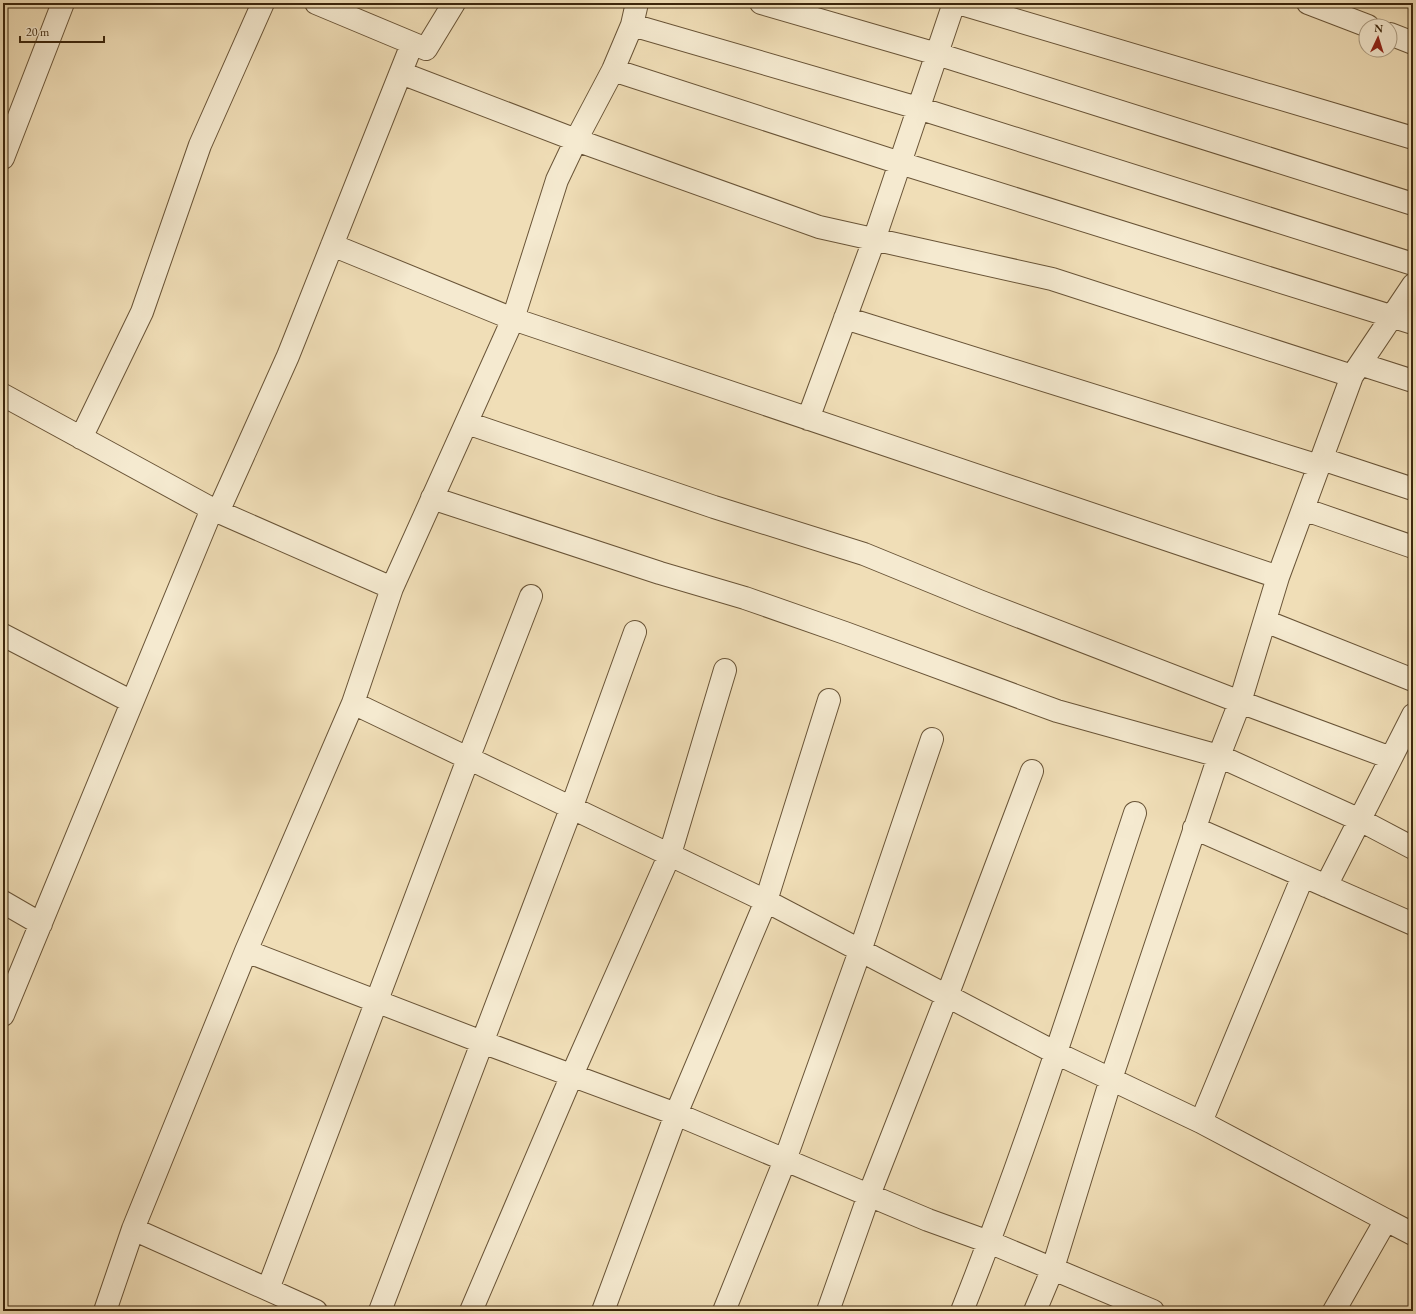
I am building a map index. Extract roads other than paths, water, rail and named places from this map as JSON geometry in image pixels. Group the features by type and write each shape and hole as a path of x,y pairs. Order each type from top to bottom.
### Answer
{"street":[{"path":"3,158 9,122 63,3"},
{"path":"81,438 142,312 200,145 263,3"},
{"path":"316,3 426,49 454,3"},
{"path":"105,1311 133,1229 246,951 353,703 392,588 513,319 557,180 576,140 614,70 632,25 637,3"},
{"path":"761,3 937,54 1413,204"},
{"path":"808,419 874,240 954,3"},
{"path":"958,3 1413,138"},
{"path":"1308,3 1358,22"},
{"path":"632,25 918,108 1413,264"},
{"path":"1398,37 1413,43"},
{"path":"3,1015 132,702 215,510 288,356 412,44"},
{"path":"614,70 900,163 1413,323"},
{"path":"401,73 576,140 819,228 1052,279 1356,370 1413,381"},
{"path":"332,245 513,319 1278,578"},
{"path":"1035,1311 1053,1268 1111,1080 1194,828 1219,756 1240,702 1278,578 1320,462 1356,370 1413,285"},
{"path":"845,318 1413,489"},
{"path":"3,395 215,510 392,588"},
{"path":"467,423 714,507 864,554 979,601 1240,702 1391,758"},
{"path":"432,498 660,573 752,601 845,633 1057,711 1219,756 1360,820 1413,848"},
{"path":"1303,509 1413,548"},
{"path":"268,1289 468,758 531,596"},
{"path":"1265,621 1413,680"},
{"path":"380,1311 571,809 635,632"},
{"path":"3,635 132,702"},
{"path":"471,1311 572,1075 670,854 725,670"},
{"path":"603,1311 676,1114 766,901 829,700"},
{"path":"353,703 571,809 670,854 766,901 1056,1053 1201,1122 1413,1234"},
{"path":"1326,886 1413,716"},
{"path":"724,1311 785,1160 860,950 932,739"},
{"path":"828,1311 869,1195 947,996 1032,771"},
{"path":"962,1311 989,1242 1056,1053 1135,813"},
{"path":"1194,828 1413,924"},
{"path":"1201,1122 1303,876"},
{"path":"3,902 41,924"},
{"path":"246,951 482,1042 676,1114 928,1220 989,1242 1153,1311"},
{"path":"1334,1311 1386,1220"},
{"path":"133,1229 316,1311"}]}
